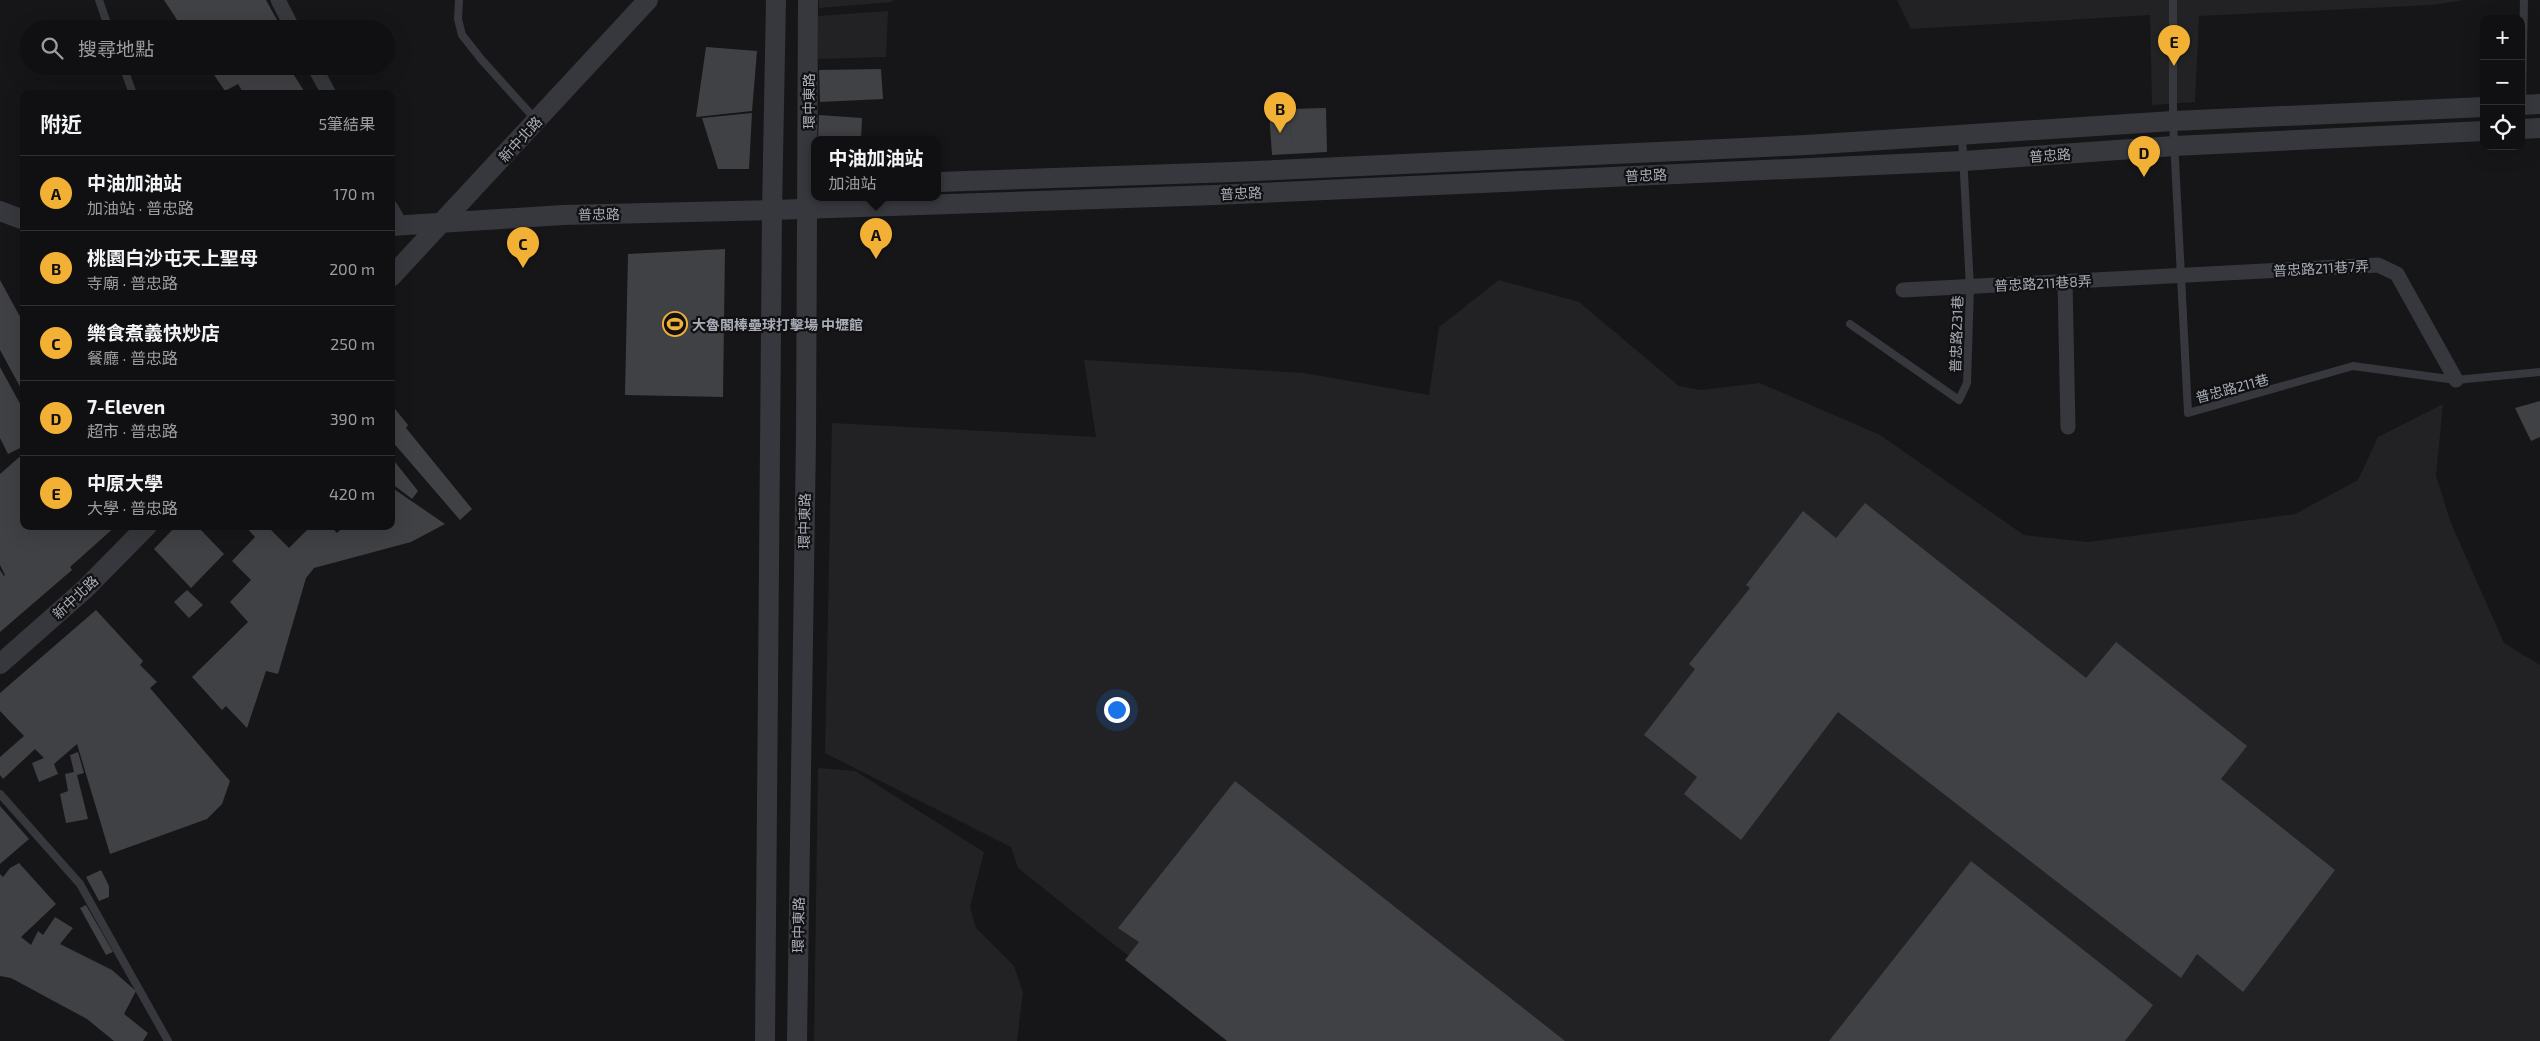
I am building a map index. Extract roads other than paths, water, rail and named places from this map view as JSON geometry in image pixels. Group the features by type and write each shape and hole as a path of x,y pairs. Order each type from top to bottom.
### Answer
{"street":[{"path":"278,0 288,20"},
{"name":"新中北路","path":"395,273 648,0"},
{"path":"765,1041 772,210 776,0"},
{"name":"環中東路","path":"808,0 813,136"},
{"path":"319,75 327,90"},
{"name":"普忠路","path":"941,182 1233,172 1796,146 2173,122 2480,107"},
{"path":"2525,129 2540,128"},
{"name":"普忠路","path":"941,200 1215,195 1964,161 2174,146 2480,131"},
{"name":"普忠路","path":"395,220 442,224 563,215 772,210 815,203 915,201"},
{"name":"環中東路","path":"797,1041 815,203"},
{"path":"0,211 20,218"},
{"name":"普忠路211巷7弄","path":"2182,276 2378,265 2397,274 2456,380"},
{"name":"普忠路211巷8弄","path":"1903,290 2182,276"},
{"path":"2065,282 2068,427"},
{"name":"新中北路","path":"0,664 84,589 143,530"}],"lane":[{"path":"99,0 106,20"},
{"path":"459,0 458,19 462,35 537,121"},
{"name":"普忠路211巷","path":"2173,0 2173,122 2188,413 2353,366 2456,380 2540,372"},
{"path":"2524,0 2528,105"},
{"path":"126,75 132,90"},
{"name":"普忠路231巷","path":"1850,324 1959,400 1967,384 1970,287 1962,134"},
{"path":"0,794 80,884 168,1041"}],"place":[{"name":"中原大學","path":"2174,66"},
{"name":"桃園白沙屯天上聖母","path":"1280,133"},
{"name":"7-Eleven","path":"2144,177"},
{"name":"中油加油站","path":"876,259"},
{"name":"樂食煮義快炒店","path":"523,268"},
{"name":"大魯閣棒壘球打擊場 中壢館","path":"675,324"}]}
